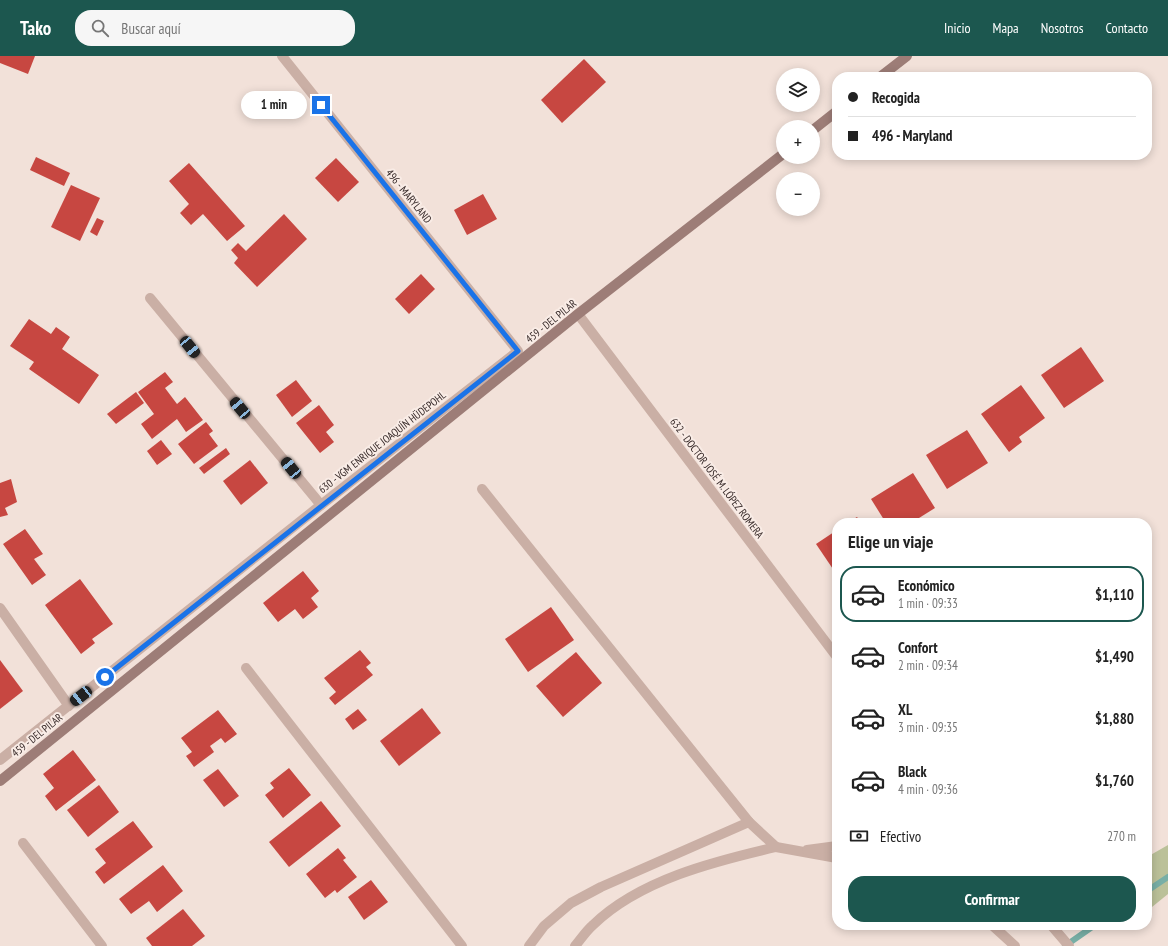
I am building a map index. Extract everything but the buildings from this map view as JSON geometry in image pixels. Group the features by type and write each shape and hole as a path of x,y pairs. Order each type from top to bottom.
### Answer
{"street":[{"name":"496 - MARYLAND","path":"282,56 518,351"},
{"path":"886,72 907,56"},
{"path":"820,124 832,115"},
{"name":"459 - DEL PILAR","path":"0,781 578,314 776,159"},
{"name":"630 - VGM ENRIQUE JOAQUÍN HÜDEPOHL","path":"150,298 321,505 518,351"},
{"name":"632 - DOCTOR JOSÉ M. LÓPEZ ROMERA","path":"578,314 832,650"},
{"path":"482,489 749,822 776,847"},
{"path":"0,760 321,505"},
{"path":"0,608 68,706"},
{"path":"246,668 462,946"},
{"path":"529,946 544,926 571,903 601,887 749,822"},
{"path":"23,843 102,946"},
{"path":"575,946 593,925 630,897 678,875 725,859 776,847 832,857"},
{"path":"797,852 832,847"},
{"path":"997,930 1015,946"},
{"path":"1056,930 1069,946"}],"green space":[{"path":"1168,845 1168,894 1152,907 1152,854"}],"waterway":[{"path":"1152,888 1168,877"},
{"path":"1065,946 1088,930"}],"route":[{"path":"105,677 309,514 518,351 321,105"}]}
